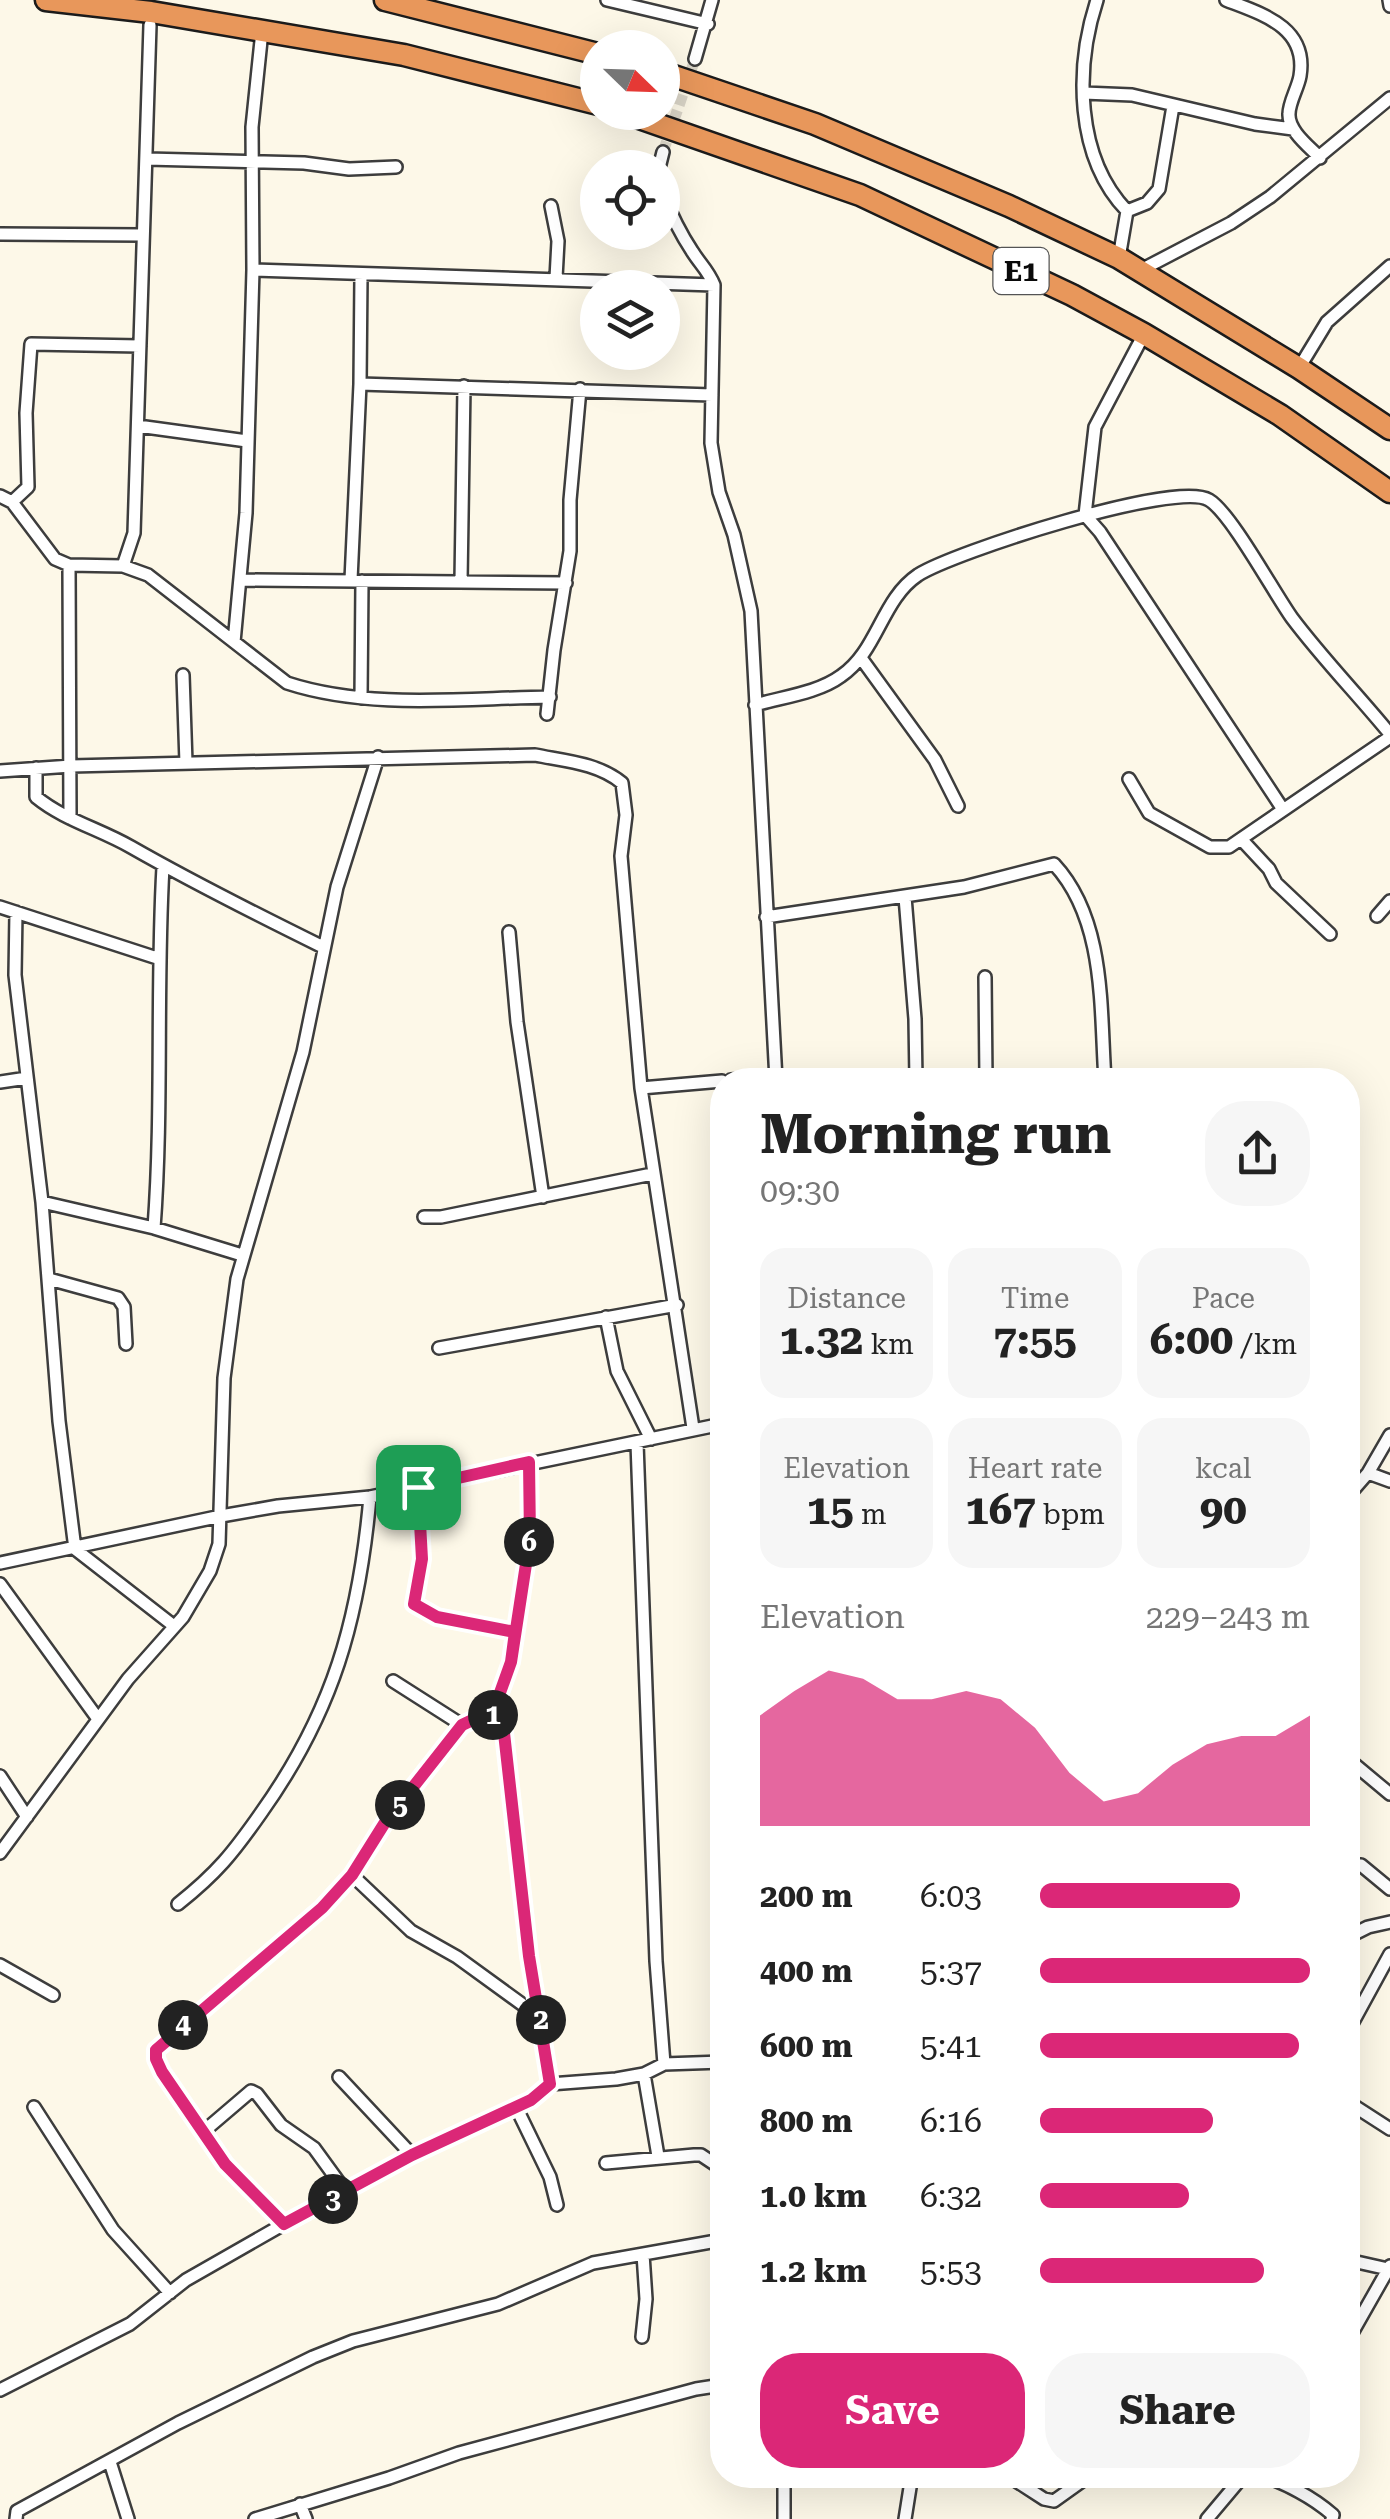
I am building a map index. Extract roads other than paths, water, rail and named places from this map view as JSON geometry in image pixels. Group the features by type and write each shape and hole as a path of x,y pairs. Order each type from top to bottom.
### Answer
{"highway":[{"path":"46,0 150,12 404,55 580,99"},
{"path":"385,0 580,49"},
{"name":"E1","path":"680,78 815,124 1119,258 1299,368 1390,429"},
{"name":"E1","path":"674,130 860,195 1072,295 1280,415 1390,492"}],"street":[{"path":"607,0 708,24"},
{"path":"695,59 712,0"},
{"path":"1097,0 1086,36 1086,134 1110,194 1127,211"},
{"path":"1226,0 1272,18 1300,48 1299,79 1289,114 1294,129 1320,158"},
{"path":"123,566 134,533 150,25"},
{"path":"234,642 242,580 253,270 251,162 262,31"},
{"path":"1084,93 1132,95 1255,124 1294,129"},
{"path":"1141,270 1231,223 1270,197 1390,98"},
{"path":"1127,211 1147,203 1159,189 1173,106"},
{"path":"147,158 333,165 348,169 396,167"},
{"path":"551,206 558,240 556,278"},
{"path":"1119,258 1127,211"},
{"path":"680,231 693,254 708,269 714,285 712,443 719,492 734,535 750,611 775,1068"},
{"path":"0,234 141,235"},
{"path":"1299,368 1327,322 1390,266"},
{"path":"253,270 714,285"},
{"path":"360,275 357,581 361,698"},
{"path":"1144,334 1095,427 1085,515 1282,808"},
{"path":"140,346 30,344 26,413 28,487 6,499 55,559 69,565 123,566 148,575 287,683 310,690 361,698 550,697"},
{"path":"360,384 712,395"},
{"path":"461,581 464,386"},
{"path":"548,714 566,582 580,389"},
{"path":"138,426 247,441"},
{"path":"755,706 841,677 861,658 893,600 920,574 994,544 1085,515 1166,499 1201,497 1226,518 1293,619 1390,735 1229,847 1210,847 1149,813 1129,779"},
{"path":"69,565 70,818"},
{"path":"242,580 566,582"},
{"path":"861,658 936,760 958,806"},
{"path":"184,675 186,763"},
{"path":"0,771 535,755 588,765 622,783 626,815 621,856 641,1088 693,1428"},
{"path":"0,1853 205,1583 219,1544 224,1378 242,1255 303,1052 337,887 378,757"},
{"path":"36,768 36,796 70,818 323,947"},
{"path":"1242,840 1269,869 1276,883 1330,934"},
{"path":"766,917 905,898 1054,864 1066,876 1085,918 1096,956 1103,1068"},
{"path":"154,1228 163,868"},
{"path":"905,898 916,1068"},
{"path":"1377,916 1390,901"},
{"path":"0,907 158,958"},
{"path":"16,912 14,964 76,1549 174,1626"},
{"path":"509,932 516,1022 543,1197"},
{"path":"0,965 14,964"},
{"path":"984,976 986,1068"},
{"path":"0,1082 27,1078"},
{"path":"641,1088 710,1082"},
{"path":"424,1217 441,1217 652,1174"},
{"path":"42,1202 154,1228 242,1255"},
{"path":"49,1279 118,1298 124,1306 126,1344"},
{"path":"439,1348 677,1305"},
{"path":"606,1317 617,1371 651,1439"},
{"path":"0,1563 221,1516 370,1497 710,1426"},
{"path":"1360,1482 1390,1436"},
{"path":"637,1442 656,1961 664,2064"},
{"path":"492,1715 511,1662 532,1524 529,1462"},
{"path":"1368,1473 1390,1480"},
{"path":"418,1487 422,1559 414,1604 437,1617 515,1632"},
{"path":"178,1904 215,1875 228,1859 281,1785 324,1705 358,1595 370,1497"},
{"path":"0,1584 98,1720"},
{"path":"393,1681 462,1725"},
{"path":"284,2224 225,2164 156,2059 159,2045 322,1908 352,1875 384,1824 462,1725 483,1715 500,1721 504,1733 529,1956 550,2084"},
{"path":"1360,1769 1390,1794"},
{"path":"0,1776 27,1817"},
{"path":"1360,1865 1390,1889"},
{"path":"352,1875 410,1931 457,1957 541,2018"},
{"path":"1360,1931 1390,1922"},
{"path":"1360,2010 1390,1954"},
{"path":"0,1965 53,1995"},
{"path":"0,2390 130,2324 170,2293 284,2224 412,2155 531,2100 550,2084 644,2074 664,2064 710,2062"},
{"path":"644,2074 658,2156"},
{"path":"340,2077 412,2155"},
{"path":"204,2132 251,2091 281,2125 314,2148 346,2192"},
{"path":"34,2106 114,2230 170,2293"},
{"path":"516,2107 550,2177 557,2205"},
{"path":"1360,2109 1390,2128"},
{"path":"606,2163 658,2156 701,2156 710,2161"},
{"path":"18,2516 178,2423 353,2341 498,2304 592,2262 710,2242"},
{"path":"642,2336 646,2299 643,2254"},
{"path":"1360,2262 1389,2268 1360,2319"},
{"path":"255,2519 460,2452 710,2386"},
{"path":"110,2462 128,2519"},
{"path":"784,2488 784,2519"},
{"path":"905,2519 910,2488"},
{"path":"1027,2488 1054,2501 1072,2488"},
{"path":"1207,2519 1233,2488"},
{"path":"1294,2488 1334,2515 1332,2519"},
{"path":"300,2504 306,2519"}],"tunnel":[{"path":"664,150 695,59"}]}
